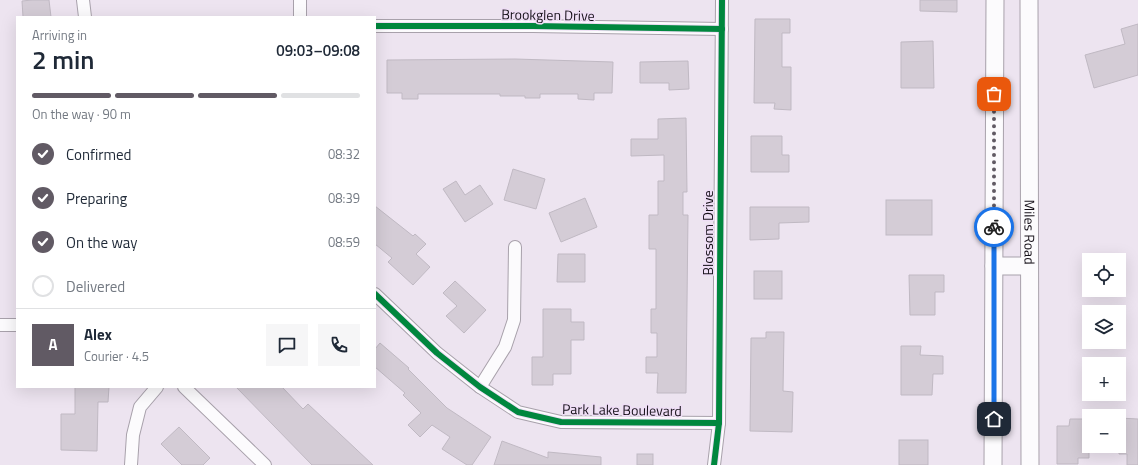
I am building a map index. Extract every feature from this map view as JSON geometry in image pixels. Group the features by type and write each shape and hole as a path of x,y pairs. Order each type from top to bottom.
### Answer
{"main road":[{"path":"994,0 994,465"},
{"name":"Miles Road","path":"1029,0 1030,465"},
{"path":"994,266 1029,266"}],"street":[{"path":"83,0 85,16"},
{"path":"300,0 300,16"},
{"name":"Blossom Drive","path":"714,465 719,423 722,0"},
{"name":"Brookglen Drive","path":"376,26 532,26 722,29"},
{"path":"480,387 504,347 514,320 515,247"},
{"name":"Park Lake Boulevard","path":"376,295 437,353 480,387 518,412 561,422 719,423"},
{"path":"0,325 16,325"},
{"path":"131,465 132,435 140,408 156,388"},
{"path":"185,388 265,465"}],"building":[{"path":"49,0 51,16 23,16 22,1"},
{"path":"920,0 957,0 957,12 920,11"},
{"path":"755,19 790,19 790,33 782,33 782,67 791,67 791,110 774,109 775,103 754,103"},
{"path":"1138,24 1138,75 1094,88 1085,55 1125,44 1121,29"},
{"path":"933,41 934,88 901,88 901,42"},
{"path":"515,59 613,62 612,93 594,93 594,100 578,99 578,94 540,94 540,98 525,98 525,96 500,96 500,94 418,94 418,99 402,99 402,93 387,93 387,60"},
{"path":"688,61 689,89 669,90 669,83 640,83 640,62"},
{"path":"686,118 687,192 683,192 683,215 688,215 686,393 657,393 658,373 646,373 646,357 657,357 657,333 651,333 651,309 656,309 656,249 649,249 649,215 658,215 658,181 664,181 664,155 631,156 631,139 658,139 658,119"},
{"path":"751,136 782,136 782,155 789,155 789,172 751,172"},
{"path":"513,169 545,179 536,209 504,200"},
{"path":"456,181 465,195 480,185 493,204 465,222 443,189"},
{"path":"585,198 597,227 561,242 549,213"},
{"path":"886,200 932,200 932,235 886,235"},
{"path":"376,207 413,236 415,234 426,244 416,254 430,267 413,285 388,262 392,258 376,245"},
{"path":"750,207 809,207 809,222 779,223 779,239 750,240"},
{"path":"558,254 585,254 585,282 557,282"},
{"path":"754,271 782,271 782,299 754,299"},
{"path":"909,275 944,275 944,292 935,292 935,315 910,315"},
{"path":"455,281 486,310 464,333 446,316 457,306 443,293"},
{"path":"543,309 571,309 571,322 584,322 584,340 571,340 571,374 553,374 553,385 532,385 532,357 543,357"},
{"path":"766,332 784,332 783,391 793,392 792,432 750,431 751,338 766,338"},
{"path":"380,343 409,368 408,369 447,408 491,437 472,465 467,465 442,449 450,437 432,425 420,437 408,425 421,413 403,395 405,393 376,368 376,348"},
{"path":"901,346 921,346 920,355 943,356 943,374 933,374 932,395 901,395"},
{"path":"75,388 109,388 108,402 98,402 97,451 61,450 61,414 75,414"},
{"path":"237,388 283,388 303,409 308,404 373,465 312,465"},
{"path":"1126,418 1138,419 1138,465 1127,465 1127,454 1119,454 1126,453"},
{"path":"1070,419 1082,419 1082,453 1089,453 1089,458 1078,458 1078,464 1057,464 1057,426 1069,426"},
{"path":"179,427 210,458 203,465 182,465 161,444"},
{"path":"899,440 928,440 928,465 899,465"},
{"path":"502,441 548,458 548,452 601,457 601,465 494,465"},
{"path":"637,454 653,454 653,465 637,465"}],"cycle path":[{"path":"714,465 719,423 722,0"},
{"path":"376,26 533,26 722,29"},
{"path":"376,295 437,353 480,387 518,412 561,422 719,423"}],"way so far":[{"path":"994,94 994,227"}],"route":[{"path":"994,227 994,419"}]}
